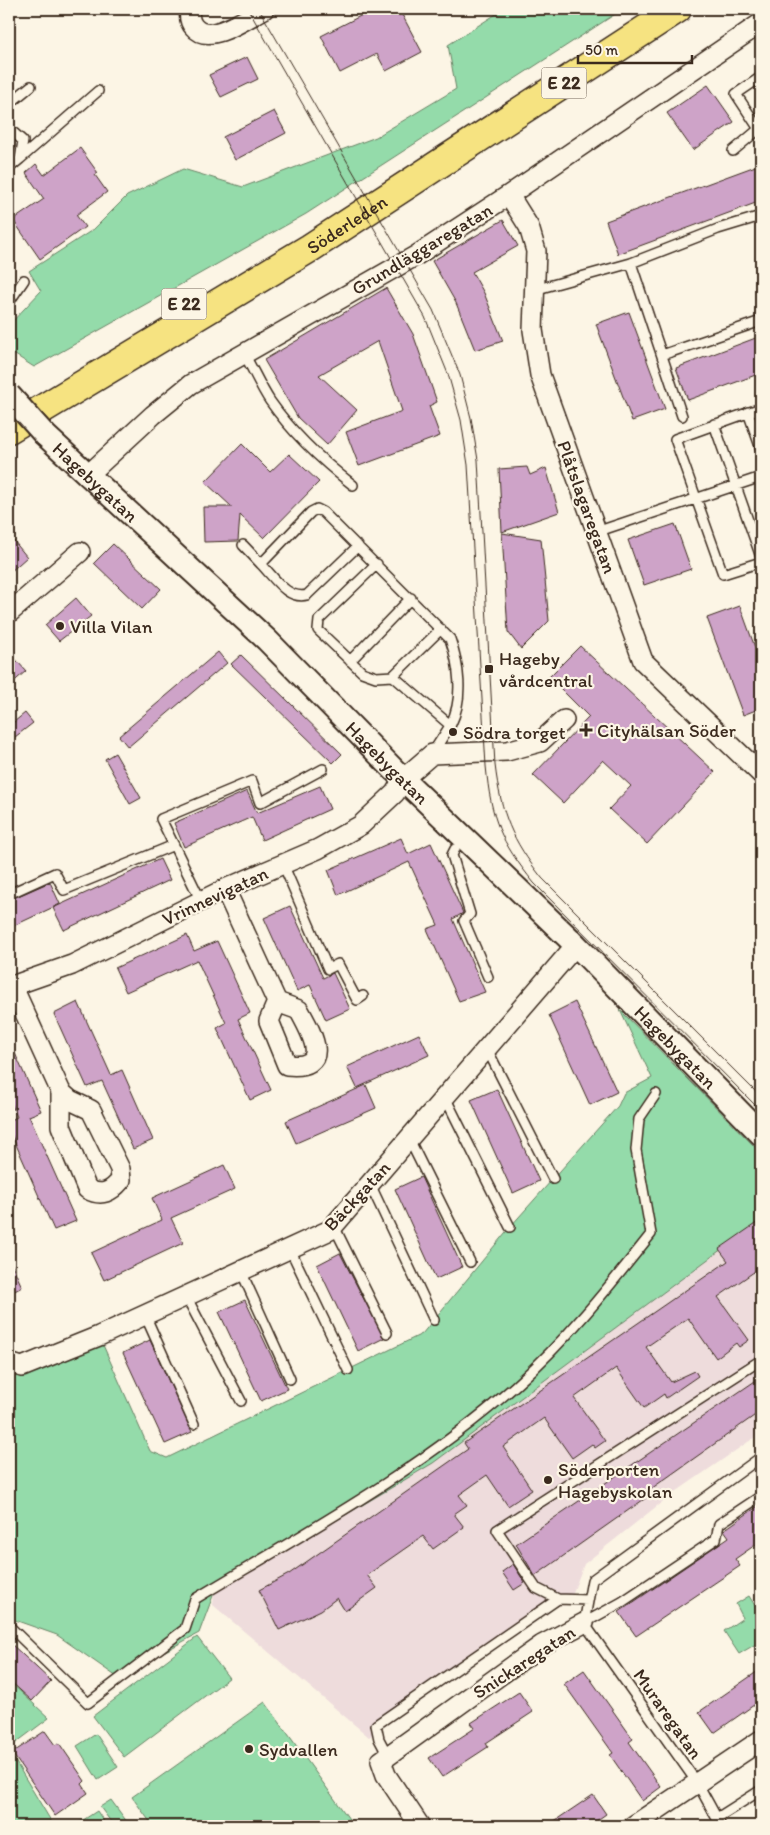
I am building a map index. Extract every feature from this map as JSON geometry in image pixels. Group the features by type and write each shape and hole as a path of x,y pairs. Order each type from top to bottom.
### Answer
{"highway":[{"name":"Söderleden","path":"9,408 299,235 574,59 648,9"},
{"name":"Söderleden","path":"9,429 310,248 677,9"}],"street":[{"path":"190,9 192,25 198,32 208,34 219,33 233,15 264,9"},
{"name":"Grundläggaregatan","path":"87,476 153,414 191,384 411,258 510,195 761,23"},
{"name":"Plåtslagaregatan","path":"510,195 529,227 536,251 534,349 540,375 643,661 761,774"},
{"name":"Hagebygatan","path":"9,396 87,476 267,640 403,779 576,945 761,1134"},
{"path":"9,613 80,552"},
{"path":"432,754 507,751 540,742 552,734 564,720"},
{"name":"Vrinnevigatan","path":"11,986 72,965 225,889 318,849 361,825 395,793 403,779 432,754"},
{"path":"225,889 277,1002"},
{"name":"Bäckgatan","path":"9,1363 22,1367 145,1315 330,1230 576,945"},
{"path":"11,986 61,1092 70,1100 91,1110 120,1169 120,1180 114,1188 104,1194 94,1193 87,1189 61,1126 61,1092"},
{"name":"Snickaregatan","path":"384,1759 542,1645 584,1622"},
{"path":"633,1826 761,1740"},
{"path":"384,1759 386,1775 420,1826"}],"lane":[{"path":"733,151 760,128 736,94 761,77"},
{"path":"9,104 31,86"},
{"path":"9,168 98,91"},
{"path":"9,133 14,133 23,142 20,159"},
{"path":"534,290 631,263 718,229 761,216"},
{"path":"631,263 682,416"},
{"path":"9,302 24,280"},
{"path":"662,355 761,321"},
{"path":"244,354 269,399 290,426 330,467 353,486"},
{"path":"761,408 675,439 722,574 761,562"},
{"path":"748,412 761,449"},
{"path":"714,424 761,557"},
{"path":"596,532 761,477"},
{"path":"261,564 311,512 317,509 323,512 378,564 441,629 450,639 456,657 459,692 450,725 432,754"},
{"path":"243,545 290,594 298,597 307,595 358,546"},
{"path":"378,564 318,620 318,630 362,672 376,677 393,676 441,629"},
{"path":"350,661 411,598"},
{"path":"393,676 450,725"},
{"path":"201,901 162,819 252,781 260,803 323,769"},
{"path":"9,894 55,873 64,890 174,845"},
{"path":"456,848 452,855 470,914 464,921 488,977"},
{"path":"283,864 328,969 338,964 357,1000 363,996"},
{"path":"486,1048 553,1179"},
{"path":"9,1626 88,1703 185,1629 195,1600 403,1474 516,1386 596,1303 650,1234 636,1150 639,1119 656,1094"},
{"path":"445,1097 510,1227"},
{"path":"409,1138 470,1262"},
{"path":"370,1184 434,1320"},
{"path":"334,1226 387,1333"},
{"path":"290,1249 348,1370"},
{"path":"241,1271 290,1379"},
{"path":"186,1296 241,1401"},
{"path":"145,1315 194,1424"},
{"path":"588,1600 558,1600 536,1588 497,1530 761,1360"},
{"name":"Snickaregatan","path":"584,1622 592,1580 761,1458"},
{"path":"584,1622 622,1602 716,1539 719,1524 761,1496"},
{"path":"384,1759 376,1725 558,1600"},
{"name":"Muraregatan","path":"584,1622 698,1784 719,1822"},
{"path":"719,1822 761,1790"}],"shaded area":[{"name":"Söderporten Hagebyskolan","path":"761,1220 761,1433 667,1498 584,1564 572,1595 540,1618 369,1737 213,1605 214,1593"}],"green space":[{"path":"504,9 623,9 306,214 34,367 9,351 9,325 41,291 29,271 94,229 127,196 183,169 243,187 376,137 456,89 448,45"},
{"path":"620,1010 761,1153 761,1220 433,1463 214,1593 199,1633 117,1677 57,1635 9,1618 9,1382 21,1372 99,1336 150,1451 167,1458 422,1334 510,1227 618,1106 624,1093 652,1078"},
{"path":"749,1596 761,1615 761,1641 739,1654 724,1631 743,1618 736,1604"},
{"path":"197,1637 229,1678 124,1757 93,1716"},
{"path":"9,1681 49,1718 9,1748"},
{"name":"Sydvallen","path":"265,1702 354,1826 153,1826 132,1797"},
{"path":"96,1734 118,1767 98,1780 77,1746"},
{"path":"9,1751 54,1826 9,1826"},
{"path":"111,1800 130,1826 114,1826 100,1807"},
{"path":"97,1811 107,1826 74,1826"}],"building":[{"path":"374,9 399,9 422,52 386,71 377,54 340,73 321,36"},
{"path":"247,57 258,79 221,97 209,75"},
{"path":"708,85 734,122 693,150 667,113"},
{"path":"274,111 286,133 235,160 223,137"},
{"path":"80,148 98,173 95,175 107,192 76,215 85,227 40,259 13,220 44,199 26,173 36,164 44,175"},
{"path":"761,164 761,201 618,254 606,221"},
{"path":"503,220 518,246 472,272 484,293 503,341 475,350 456,303 432,261"},
{"path":"386,288 413,334 437,402 429,406 440,436 359,466 346,432 402,411 378,341 319,375 357,410 327,445 298,418 264,360"},
{"path":"629,312 665,409 632,421 596,324"},
{"path":"761,336 761,373 688,400 676,368"},
{"path":"242,444 270,472 289,454 319,482 264,538 240,515 238,541 204,542 203,507 232,507 205,482"},
{"path":"527,467 530,475 546,468 559,512 502,532 499,469"},
{"path":"675,524 691,569 644,585 628,540"},
{"path":"502,533 541,539 549,621 521,649 508,632"},
{"path":"9,535 27,557 9,573"},
{"path":"113,544 161,589 142,609 94,563"},
{"path":"76,598 91,616 59,641 45,625"},
{"path":"740,606 761,664 761,708 743,715 707,618"},
{"path":"580,646 715,772 647,844 609,809 631,786 603,760 563,803 533,775 589,717 549,677"},
{"path":"9,652 26,671 9,686"},
{"path":"218,652 227,663 128,747 119,736"},
{"path":"241,655 342,754 333,763 231,664"},
{"path":"25,713 33,723 15,737 9,726"},
{"path":"115,753 141,798 130,804 105,759"},
{"path":"320,786 330,809 262,840 252,817 184,847 174,823 247,791 257,813"},
{"path":"401,838 408,854 431,843 463,913 453,919 485,992 459,1001 427,929 438,925 409,862 338,895 328,870"},
{"path":"160,859 170,880 64,930 53,908"},
{"path":"50,882 60,904 9,928 9,900"},
{"path":"290,906 323,978 333,973 350,1009 326,1020 310,985 297,991 264,918"},
{"path":"187,935 194,951 217,941 250,1013 238,1019 271,1090 250,1100 217,1028 226,1023 197,960 126,992 115,968"},
{"path":"78,1002 111,1075 122,1070 153,1140 133,1149 102,1081 87,1087 54,1014"},
{"path":"575,1002 617,1092 590,1105 549,1015"},
{"path":"419,1034 429,1055 357,1088 347,1067"},
{"path":"9,1040 41,1111 29,1116 76,1221 54,1230 9,1129 9,1121 17,1117 9,1098"},
{"path":"366,1085 376,1108 296,1143 286,1121"},
{"path":"497,1089 539,1181 513,1193 471,1100"},
{"path":"224,1165 235,1189 171,1218 183,1243 104,1280 91,1253 162,1220 152,1198"},
{"path":"421,1177 462,1267 436,1279 395,1189"},
{"path":"761,1220 761,1267 718,1297 749,1340 739,1347 736,1343 716,1358 688,1318 646,1347 671,1382 695,1371 698,1376 666,1398 664,1394 644,1408 616,1368 574,1398 605,1441 595,1448 592,1444 572,1458 544,1418 503,1447 532,1490 508,1506 487,1475 459,1495 467,1505 454,1514 464,1527 433,1549 423,1536 367,1575 377,1588 345,1611 337,1598 321,1610 279,1630 259,1590 289,1574 468,1449 464,1443 728,1261 719,1249"},
{"path":"340,1253 384,1338 358,1351 317,1265"},
{"path":"9,1258 22,1287 9,1294"},
{"path":"245,1300 287,1389 261,1401 219,1312"},
{"path":"150,1340 192,1432 165,1444 123,1353"},
{"path":"761,1377 761,1411 648,1491 650,1495 535,1576 516,1544"},
{"path":"761,1504 761,1541 735,1559 740,1566 636,1636 619,1612 729,1537 724,1530"},
{"path":"513,1564 525,1583 514,1590 502,1572"},
{"path":"9,1642 51,1681 32,1701 9,1680"},
{"path":"761,1669 761,1700 714,1733 699,1712"},
{"path":"584,1670 633,1739 629,1742 661,1787 642,1801 610,1755 613,1753 564,1684"},
{"path":"519,1692 533,1712 486,1743 488,1747 442,1777 429,1758 475,1728 471,1723"},
{"path":"45,1731 55,1745 59,1743 85,1781 82,1784 88,1793 55,1816 12,1753"},
{"path":"593,1795 606,1814 589,1826 547,1826"}],"tram line":[{"path":"248,9 425,317 448,374 461,420 468,465 486,766 491,801 499,829 522,868 534,883 761,1111"},
{"path":"259,9 433,310 460,375 471,418 478,460 495,765 501,798 510,826 523,851 542,878 761,1097"}],"place":[{"name":"Villa Vilan","path":"60,626"},
{"name":"Hageby vårdcentral","path":"489,669"},
{"name":"Cityhälsan Söder","path":"586,730"},
{"name":"Södra torget","path":"453,732"},
{"name":"Söderporten Hagebyskolan","path":"548,1480"},
{"name":"Sydvallen","path":"249,1749"}]}
